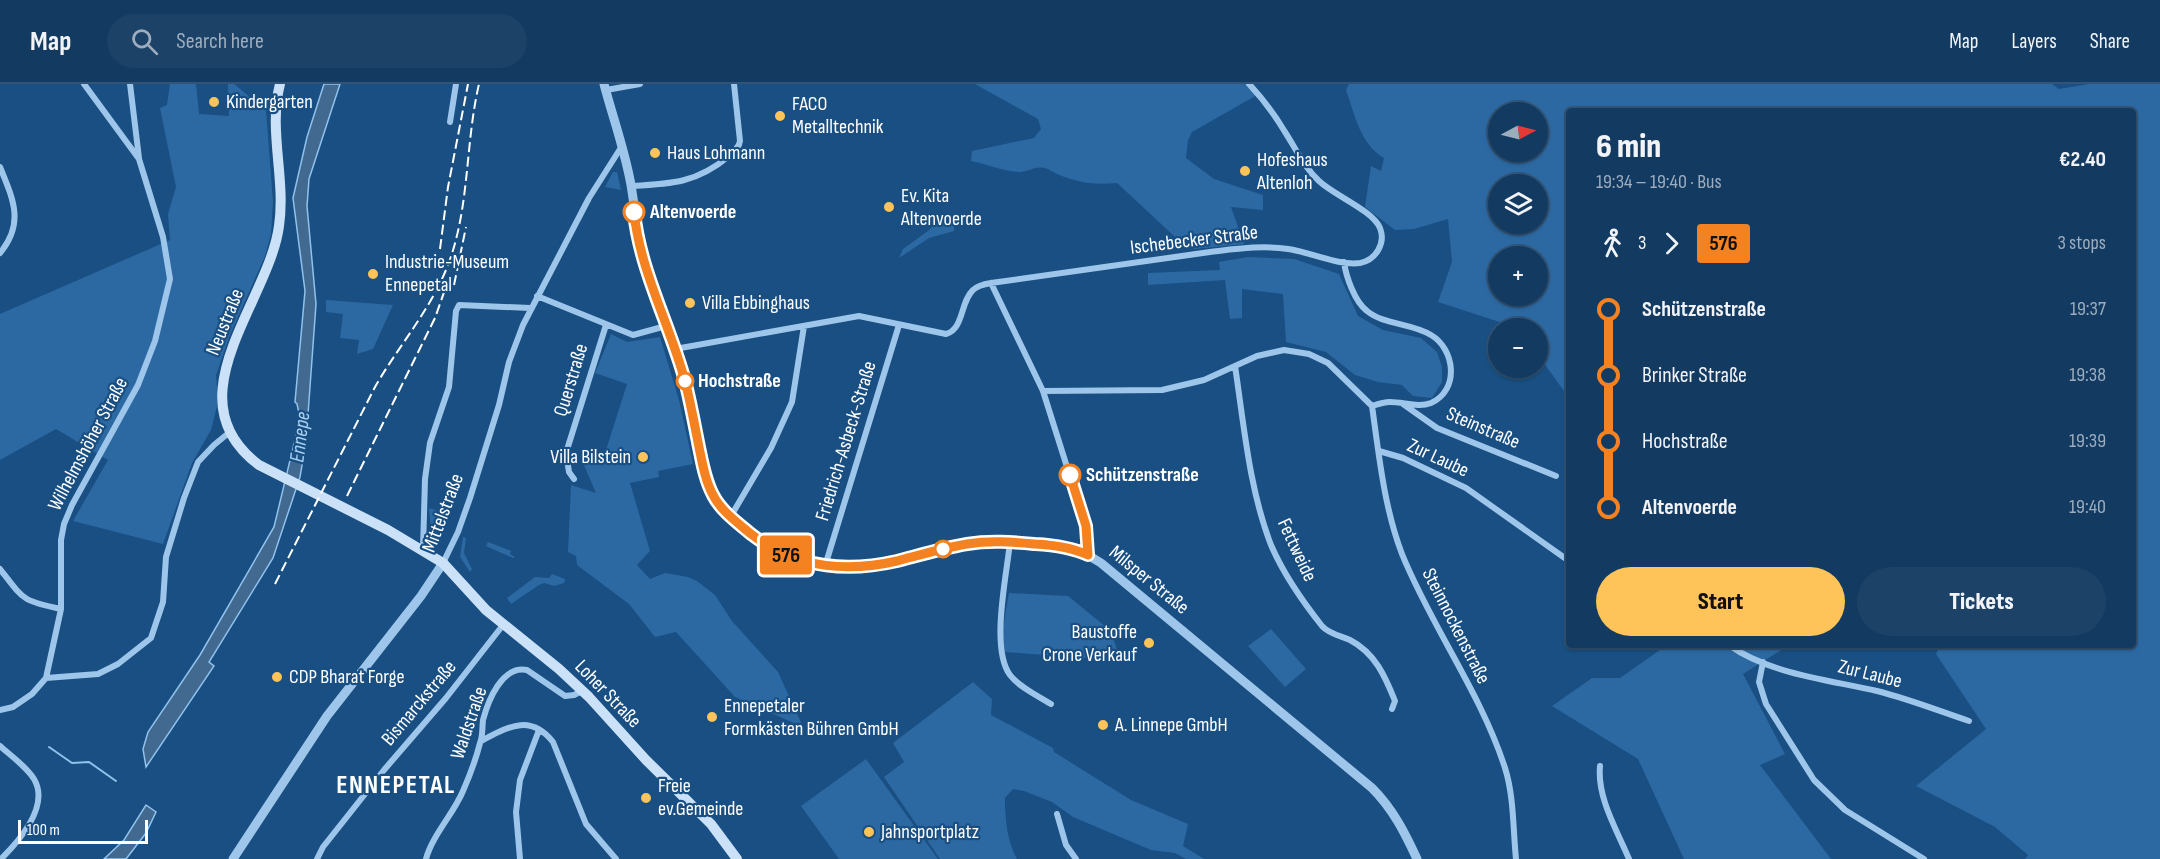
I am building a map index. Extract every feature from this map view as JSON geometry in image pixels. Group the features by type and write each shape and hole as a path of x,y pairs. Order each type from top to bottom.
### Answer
{"main road":[{"name":"Neustraße","path":"278,85 280,222 271,260 232,345 222,389 224,411 231,431 249,458 282,478 423,549 443,563"},
{"name":"Loher Straße","path":"443,563 486,610 582,690 646,760 698,810 737,859"}],"street":[{"name":"Wilhelmshöher Straße","path":"46,678 61,609 61,540 64,524 72,505 138,386 155,341 170,279 163,237 139,159 84,84"},
{"path":"130,84 139,159"},
{"path":"450,122 456,84"},
{"path":"605,87 640,84"},
{"path":"631,186 666,184 700,176 737,149 740,141 734,84"},
{"name":"Ischebecker Straße","path":"991,283 1253,248 1290,249 1344,262 1367,261 1376,253 1382,241 1382,234 1375,220 1327,188 1310,171 1278,122 1249,84"},
{"name":"Milsper Straße","path":"605,87 631,186 635,224 643,256 685,381 708,486 720,506 754,536 779,552 802,561 825,566 879,565 967,544 1010,542 1065,547 1088,555 1107,568 1372,788 1396,816 1418,859"},
{"name":"Mittelstraße","path":"233,859 327,716 421,596 443,563 463,518 499,405 509,362 530,308 589,198 622,146"},
{"path":"0,167 12,198 15,221 13,233 0,253"},
{"path":"1043,391 1162,390 1203,380 1257,356 1284,350 1309,354 1329,363 1372,406 1389,402 1421,405 1431,403 1440,397 1449,381 1451,372 1448,352 1440,341 1430,334 1366,311 1358,299 1344,262"},
{"path":"675,349 859,316 939,334 951,332 955,329 972,290 991,283 1043,391 1086,526 1088,555"},
{"path":"537,296 633,335 666,326"},
{"path":"423,549 425,479 430,442 449,387 456,311 459,305 530,308"},
{"name":"Querstraße","path":"574,479 569,472 566,453 606,325"},
{"name":"Friedrich-Asbeck-Straße","path":"825,566 899,325"},
{"path":"731,516 771,448 792,402 804,326"},
{"name":"Fettweide","path":"1234,366 1252,477 1272,545 1301,597 1325,629 1352,641 1374,657 1395,701 1392,709"},
{"name":"Steinstraße","path":"1402,403 1437,428 1556,476"},
{"name":"Steinnockenstraße","path":"1372,406 1390,513 1401,551 1472,693 1505,768 1510,788 1516,859"},
{"path":"0,710 13,707 32,694 46,678 98,674 118,664 152,638 163,602 166,557 184,498 198,462 231,431"},
{"name":"Zur Laube","path":"1379,451 1403,458 1466,488 1566,559"},
{"path":"1010,542 1000,636 1003,657 1010,675 1051,704"},
{"path":"0,569 26,600 61,609"},
{"name":"Bismarckstraße","path":"317,859 378,777 446,698 503,625"},
{"name":"Zur Laube","path":"1733,648 1742,655 1763,662 1890,695 1970,721"},
{"path":"1763,662 1760,682 1766,704 1814,780 1845,810 1924,859"},
{"name":"Waldstraße","path":"426,859 463,793 481,741 483,720 491,698 501,681 511,672 521,669 527,670 565,696 574,695 582,690"},
{"path":"481,741 514,725 531,726 547,735 553,742 586,824 616,859"},
{"path":"520,859 516,812 520,780 539,730"},
{"path":"0,746 32,776 39,801 36,812 23,833 1,859"},
{"path":"1600,766 1599,780 1605,801 1629,859"},
{"path":"1057,814 1066,845 1076,859"}],"shaded area":[{"path":"170,84 196,84 199,114 229,116 228,84 234,84 266,110 273,202 271,234 265,256 230,335 216,375 218,402 211,430 192,463 163,544 73,521 108,460 56,429 0,460 0,314 170,240 168,214 176,187 160,108 167,105"},
{"path":"975,84 1247,84 1257,95 1192,132 1188,140 1186,158 1214,179 1263,195 1263,210 1231,207 1244,244 1194,249 1174,236 1117,183 1087,183 1044,168 1014,172 971,161 972,151 1034,138 1041,129 1038,119"},
{"path":"1349,84 2052,84 2059,89 2089,84 2160,84 2160,859 2025,859 2028,855 1995,827 1916,786 1986,729 1936,654 1939,648 2136,648 2136,108 1566,108 1566,394 1548,369 1548,318 1488,318 1438,302 1452,262 1448,219 1414,229 1395,230 1365,207 1371,166 1381,171 1384,158 1369,145 1346,90"},
{"path":"613,172 617,172 621,190 605,187"},
{"path":"954,218 954,231 929,238 899,258 903,249 928,231 936,222"},
{"path":"1248,257 1294,259 1339,274 1358,316 1383,330 1421,338 1437,352 1442,367 1442,382 1432,398 1413,396 1402,385 1378,382 1355,375 1326,352 1286,342 1283,294 1242,289 1242,318 1230,319 1225,280 1148,285 1148,273 1220,270 1219,262"},
{"path":"326,300 393,305 373,349 357,354 359,340 340,338 343,314 326,312"},
{"path":"611,334 627,342 660,337 679,400 693,464 658,471 659,477 630,483 650,551 637,565 650,579 665,573 688,577 715,595 732,621 778,672 803,727 735,697 676,632 655,637 629,604 577,565 576,556 568,552 571,485 596,493 580,456 606,450 627,384 595,373"},
{"path":"429,508 449,515 442,538 439,540 434,538 431,529"},
{"path":"463,537 466,538 464,553 472,569 470,572 460,557"},
{"path":"488,542 511,551 510,554 515,557 486,546"},
{"path":"552,574 565,579 564,583 554,586 544,583 511,604 507,598 535,577 549,578"},
{"path":"1009,593 1068,596 1111,631 1117,650 1099,659 1005,652 1002,633"},
{"path":"1271,629 1306,669 1285,687 1248,646"},
{"path":"1663,648 1784,648 1743,674 1785,754 1760,765 1831,859 1684,859 1638,759 1552,706 1592,678 1620,678"},
{"path":"973,682 992,699 991,715 1053,748 1054,752 1131,800 1188,824 1183,846 1204,859 1186,859 1175,853 1151,850 1073,817 1052,802 1013,789 1005,798 1005,814 1007,830 1017,859 940,859 884,777 904,762 893,743"},
{"name":"Jahnsportplatz","path":"866,759 938,859 839,859 801,806"}],"water":[{"name":"Ennepe","path":"324,84 340,84 309,179 307,206 316,304 306,442 300,477 273,558 209,662 214,666 146,767 143,749 148,732 200,655 274,527 298,427 299,413 295,402 305,291 293,198 307,137"},
{"path":"146,805 156,812 146,833 126,859 104,859 124,840"}],"waterway":[{"path":"49,747 72,763 89,762 116,781"}],"railway":[{"path":"440,249 448,187 468,84"},
{"path":"275,584 375,387 432,298 448,265 464,198 471,129 479,84"},
{"path":"454,285 466,227"},
{"path":"347,496 435,318 448,281"}],"bus line":[{"name":"576","path":"634,212 643,256 685,381 708,486 720,506 738,523 779,552 795,559 825,566 851,567 879,565 951,547 990,542 1051,545 1077,550 1088,555 1086,526 1070,475"}],"place":[{"name":"Kindergarten","path":"214,102"},
{"name":"FACO Metalltechnik","path":"780,116"},
{"name":"Haus Lohmann","path":"655,153"},
{"name":"Hofeshaus Altenloh","path":"1245,171"},
{"name":"Ev. Kita Altenvoerde","path":"889,207"},
{"name":"Altenvoerde","path":"634,212"},
{"name":"Industrie-Museum Ennepetal","path":"373,274"},
{"name":"Villa Ebbinghaus","path":"690,303"},
{"name":"Hochstraße","path":"685,381"},
{"name":"Villa Bilstein","path":"643,457"},
{"name":"Schützenstraße","path":"1070,475"},
{"name":"Baustoffe Crone Verkauf","path":"1149,643"},
{"name":"CDP Bharat Forge","path":"277,677"},
{"name":"Ennepetaler Formkästen Bühren GmbH","path":"712,717"},
{"name":"A. Linnepe GmbH","path":"1103,725"},
{"name":"Freie ev.Gemeinde","path":"646,798"},
{"name":"Jahnsportplatz","path":"869,832"}],"district":[{"name":"ENNEPETAL","path":"396,785"}]}
